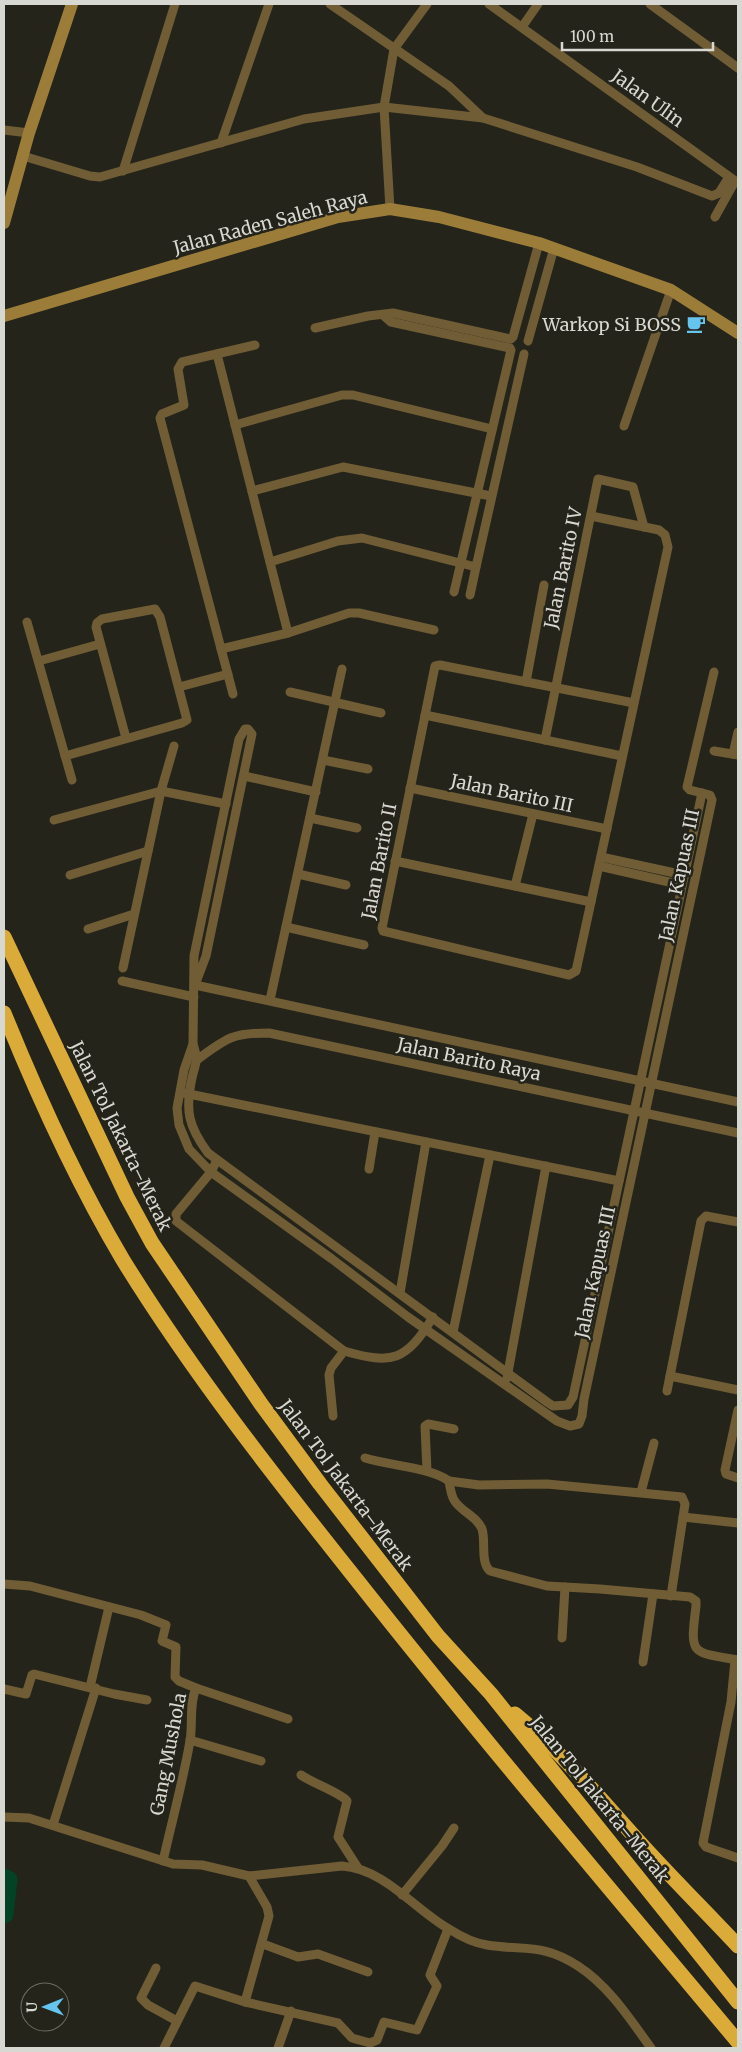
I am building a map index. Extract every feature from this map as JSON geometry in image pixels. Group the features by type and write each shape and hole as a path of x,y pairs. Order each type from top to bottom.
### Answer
{"highway":[{"name":"Jalan Tol Jakarta–Merak","path":"4,937 127,1197 152,1243 261,1404 320,1484 438,1636 491,1694 738,2002"},
{"path":"4,1013 37,1093 98,1215 124,1260 175,1338 271,1472 411,1649 494,1752 738,2042"},
{"path":"491,1694 531,1726 738,1946"}],"main road":[{"path":"4,223 30,133 72,4"},
{"name":"Jalan Raden Saleh Raya","path":"4,316 331,220 390,208 439,217 539,243 671,290 738,333"}],"street":[{"path":"123,171 175,4"},
{"path":"221,143 269,4"},
{"path":"330,4 449,86 483,118"},
{"path":"390,208 384,107 394,49 427,4"},
{"name":"Jalan Ulin","path":"489,4 734,180"},
{"path":"522,27 538,4"},
{"path":"650,4 738,68"},
{"path":"23,156 90,176 100,177 304,119 384,107 483,118 637,166 712,196 719,193 734,180"},
{"path":"4,130 30,133"},
{"path":"715,217 734,180"},
{"path":"454,592 511,344 539,243"},
{"path":"470,595 524,354 528,348 528,341 554,248"},
{"path":"624,426 671,290"},
{"path":"315,328 368,316 393,313 511,344 518,355 524,354"},
{"path":"511,344 522,336 528,341"},
{"path":"233,694 160,421 162,414 184,405 178,369 180,364 184,361 255,345"},
{"path":"217,354 288,633"},
{"path":"235,425 342,395 353,395 492,429"},
{"path":"252,491 343,467 491,496"},
{"name":"Jalan Barito IV","path":"545,740 597,480 600,478 633,488 644,527"},
{"path":"395,861 591,902 668,547 666,535 662,532 591,516"},
{"path":"270,562 338,541 362,538 476,567"},
{"path":"544,585 526,682 634,703"},
{"path":"65,756 182,723 187,720 180,687 160,617 155,609 99,620 96,627 126,738"},
{"path":"222,649 288,633 353,613 434,630"},
{"path":"27,622 72,780"},
{"path":"38,661 100,644"},
{"name":"Jalan Barito II","path":"526,682 440,664 434,668 382,928 383,931 559,973 573,974 576,971 591,902"},
{"path":"270,1000 342,670"},
{"path":"702,793 690,790 688,787 714,672"},
{"path":"180,687 228,674"},
{"path":"290,692 381,713"},
{"path":"424,715 622,756"},
{"path":"195,985 206,956 244,776 252,734 248,728 245,729 240,739 194,956 193,1043 179,1092 177,1108 179,1125 189,1149 211,1172 504,1385 510,1374 546,1166"},
{"path":"714,751 736,754 738,732"},
{"path":"124,968 161,791 174,746"},
{"path":"323,760 368,769"},
{"path":"244,776 316,792"},
{"name":"Jalan Barito III","path":"410,788 607,829"},
{"path":"54,820 161,791 226,804"},
{"name":"Jalan Kapuas III","path":"504,1385 556,1422 570,1426 579,1424 712,800 710,795 702,793 573,1397"},
{"path":"515,886 533,814"},
{"path":"310,818 357,828"},
{"path":"70,875 148,851"},
{"path":"600,862 684,875"},
{"path":"600,862 682,885"},
{"path":"298,874 346,885"},
{"path":"208,891 219,892"},
{"path":"88,928 134,914"},
{"path":"286,928 364,945"},
{"path":"122,981 194,997"},
{"name":"Jalan Barito Raya","path":"195,985 738,1102"},
{"name":"Jalan Barito Raya","path":"198,1059 223,1041 243,1033 269,1033 738,1133"},
{"path":"193,1043 198,1059 189,1094 190,1124 199,1140 217,1160 553,1406 568,1405 573,1397 584,1400"},
{"path":"179,1092 619,1181"},
{"path":"370,1168 375,1132"},
{"path":"400,1293 426,1142"},
{"path":"453,1332 490,1155"},
{"path":"217,1160 211,1172 176,1214 178,1224 344,1351 364,1357 395,1358 406,1352 426,1329 433,1317"},
{"path":"667,1392 701,1221 706,1216 738,1222"},
{"path":"332,1259 340,1251"},
{"path":"601,1264 612,1267"},
{"path":"333,1416 329,1375 331,1368 344,1351"},
{"path":"670,1376 738,1390"},
{"path":"738,1410 734,1450 725,1472 738,1478"},
{"path":"427,1472 425,1426 428,1424 454,1429"},
{"path":"641,1492 654,1443"},
{"path":"365,1458 380,1463 440,1474 450,1481 479,1485 547,1484 682,1497 685,1504 671,1596"},
{"path":"450,1481 454,1501 478,1521 482,1529 488,1569 536,1584 565,1588 600,1588 690,1597 696,1602 692,1637 699,1651 737,1660 731,1702 703,1843 706,1847 738,1858"},
{"path":"683,1516 738,1523"},
{"path":"4,1584 30,1586 141,1615 166,1625 162,1641 176,1647 175,1677 179,1681 196,1688"},
{"path":"562,1638 565,1588"},
{"path":"643,1662 652,1594"},
{"path":"54,1825 93,1688 109,1607"},
{"path":"4,1690 26,1694 33,1674 114,1694 148,1700"},
{"name":"Gang Mushola","path":"163,1861 190,1740 191,1701 196,1688 288,1719"},
{"path":"190,1740 261,1761"},
{"path":"301,1775 317,1786 341,1795 347,1801 338,1834 358,1868"},
{"path":"4,1817 29,1818 178,1865 209,1867 249,1876 342,1866 358,1868 384,1881 448,1929 475,1942 486,1945 539,1948 577,1965 590,1974 613,1998 650,2048"},
{"path":"402,1895 442,1846 454,1828"},
{"path":"245,2002 268,1922 268,1912 249,1876"},
{"path":"164,2048 195,1986 245,2002 338,2023 352,2038 370,2043 377,2040 384,2022 417,2030 437,1986 430,1975 448,1929"},
{"path":"263,1944 298,1958 318,1954 368,1972"},
{"path":"156,1968 141,1998 148,2005 177,2021"},
{"path":"278,2048 291,2011"}],"waterway":[{"path":"4,1878 8,1880 4,1914"}],"place":[{"name":"Warkop Si BOSS","path":"696,324"}]}
